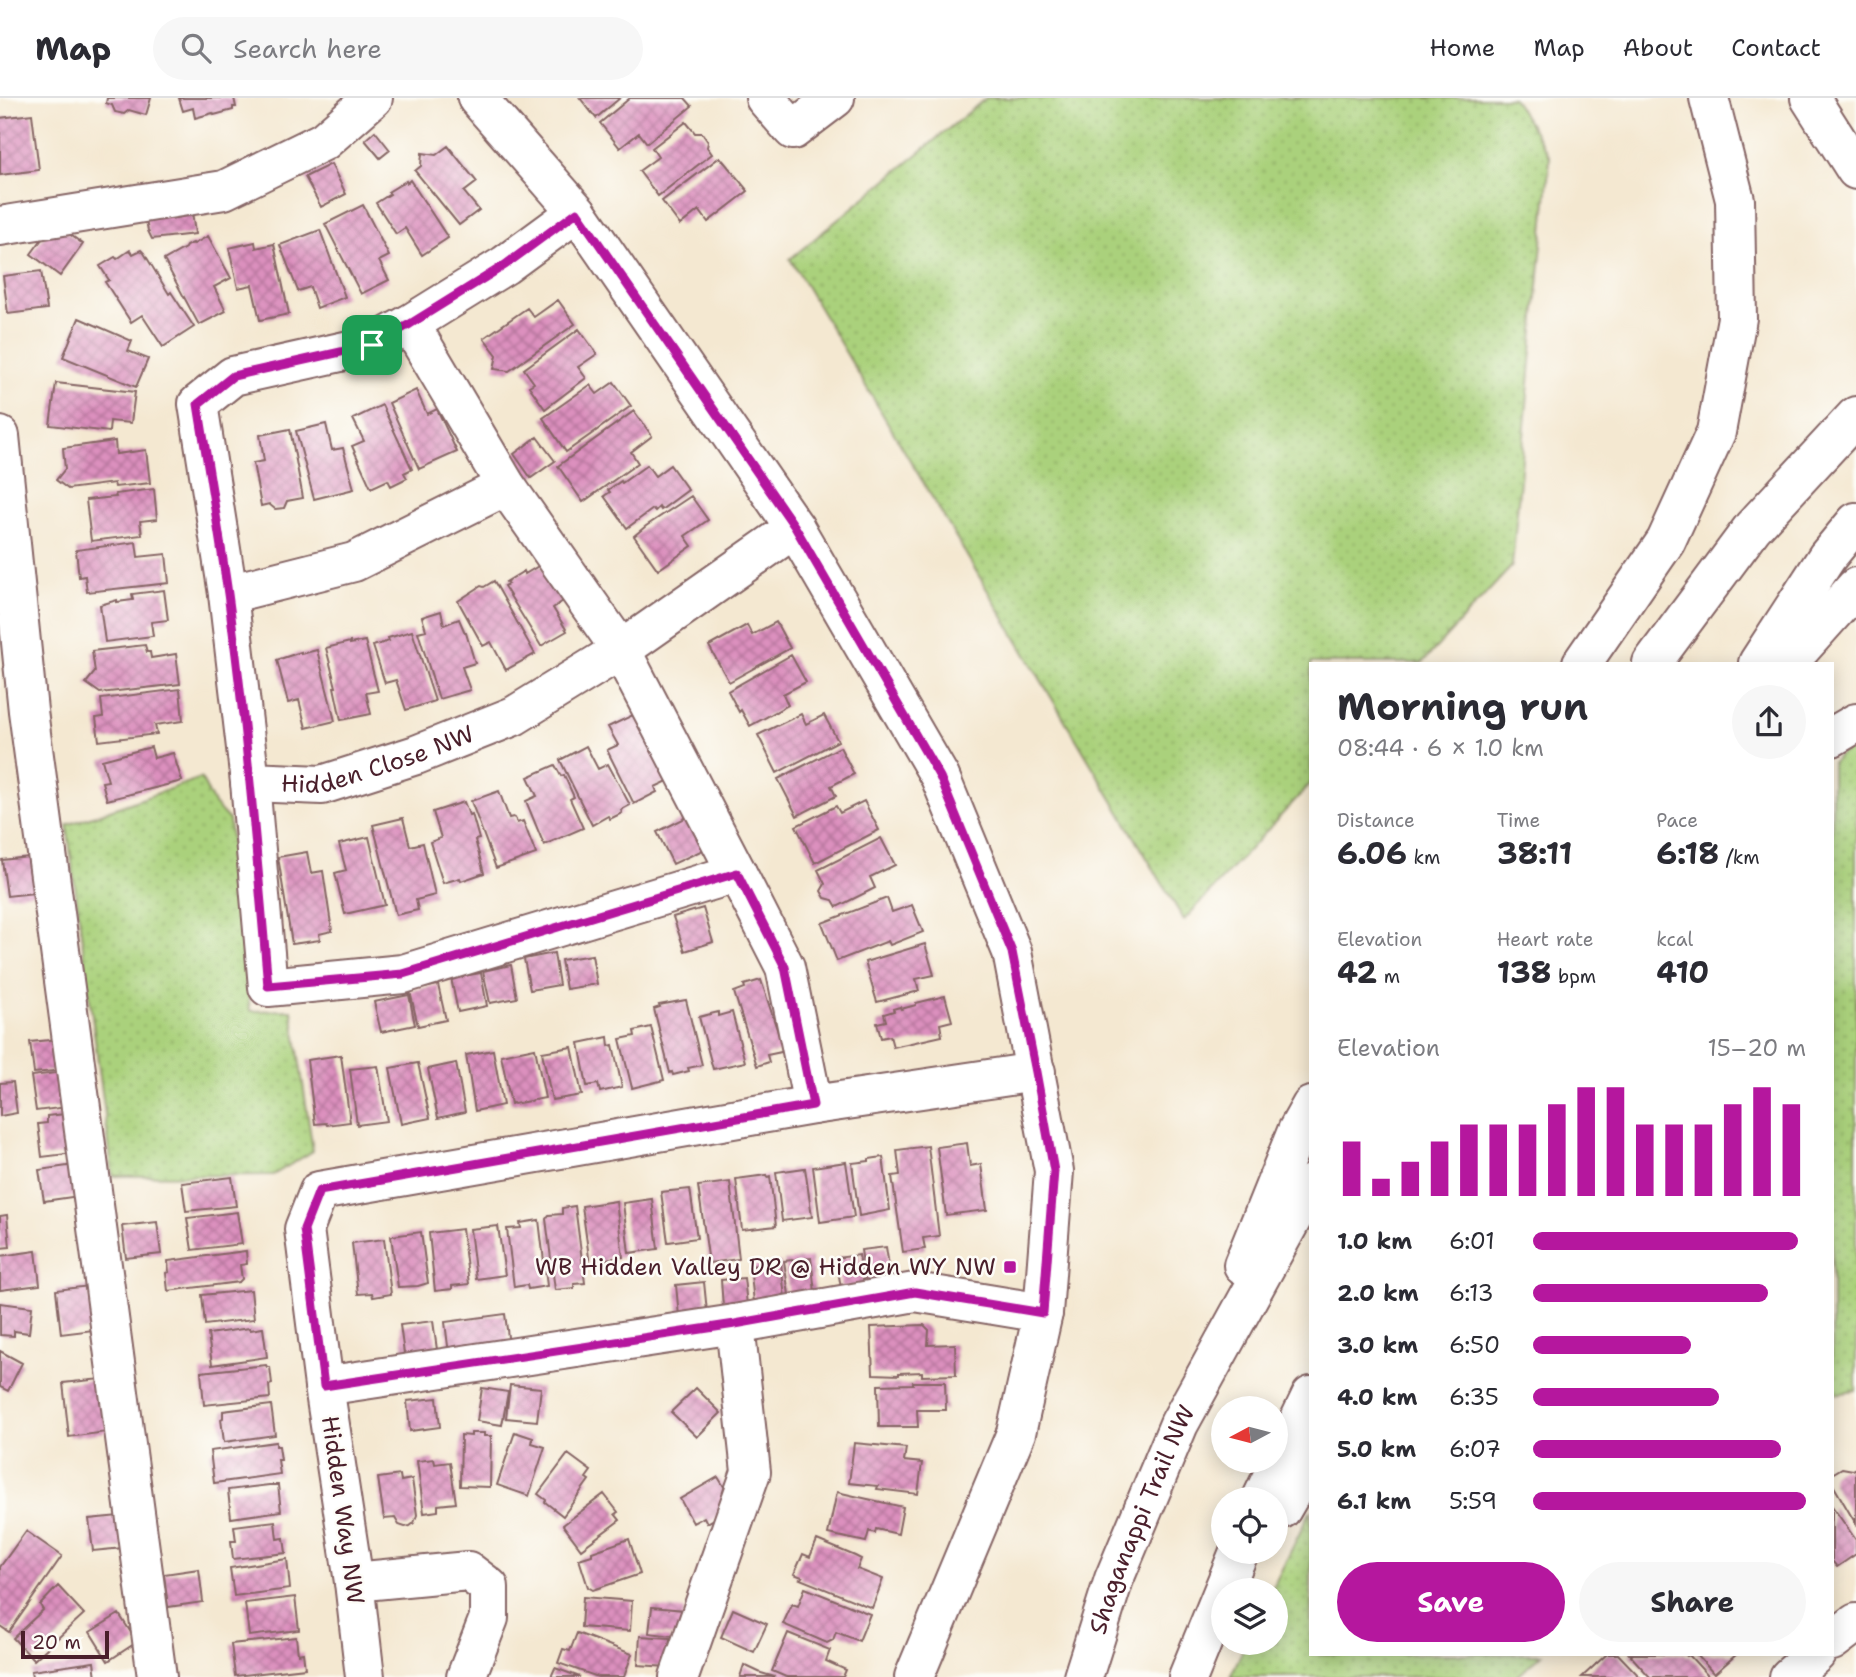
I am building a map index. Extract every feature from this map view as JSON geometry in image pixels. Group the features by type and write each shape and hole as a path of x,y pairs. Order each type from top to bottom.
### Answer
{"street":[{"path":"0,226 224,190 324,141 373,98"},
{"path":"477,98 577,212 795,527 940,777 1012,952 1054,1171 1043,1313 1016,1433 914,1677"},
{"path":"765,98 793,130 835,98"},
{"path":"1583,662 1666,541 1716,432 1737,318 1735,200 1709,98"},
{"path":"1810,98 1856,170"},
{"name":"Hidden Close NW","path":"577,212 505,265 372,345 233,376 198,404 228,594 250,782 322,785 416,755 514,716 621,650 795,527"},
{"path":"410,324 506,486 621,650 737,873 785,967 813,1105"},
{"path":"1653,662 1753,527 1856,416"},
{"path":"0,436 14,713 157,1677"},
{"path":"228,594 354,562 506,486"},
{"path":"1759,662 1827,557 1856,522"},
{"path":"1789,662 1856,587"},
{"path":"1834,736 1856,723"},
{"path":"250,782 268,986 403,974 737,873"},
{"name":"Hidden Way NW","path":"365,1677 304,1229 319,1191 813,1105 1036,1072"},
{"path":"1179,1424 1297,1131 1309,1110"},
{"name":"Shaganappi Trail NW","path":"1083,1677 1114,1579 1179,1424 1309,1188"},
{"path":"324,1386 735,1324 915,1292 1043,1313"},
{"path":"678,1677 751,1472 735,1324"},
{"path":"1267,1487 1309,1400"},
{"path":"1288,1499 1309,1462"},
{"path":"1191,1669 1234,1564"},
{"path":"354,1582 468,1571 489,1587 489,1618 466,1677"},
{"path":"1834,1640 1856,1623"},
{"path":"1191,1669 1211,1633"},
{"path":"1789,1677 1814,1656"}],"green space":[{"path":"986,98 1513,98 1550,157 1512,566 1423,662 1309,662 1309,785 1184,920 790,259"},
{"path":"1856,745 1856,1391 1834,1394 1834,760"},
{"path":"201,778 214,804 229,820 250,1011 292,1010 313,1151 273,1175 113,1176 67,825"},
{"path":"1309,1514 1309,1656 1540,1656 1517,1677 1230,1677 1240,1655 1288,1655 1288,1578 1277,1578 1284,1564 1288,1564 1288,1557"}],"building":[{"path":"107,98 151,98 146,115 129,110 124,114 115,112 112,105 106,103"},
{"path":"179,98 234,98 236,107 233,107 233,110 195,118 193,108 183,111"},
{"path":"580,98 620,98 596,118"},
{"path":"630,98 685,98 692,106 647,143 639,133 620,148 600,123"},
{"path":"32,114 39,170 0,175 0,118"},
{"path":"686,122 695,133 702,133 712,154 658,196 639,171 658,157 652,148"},
{"path":"375,131 390,150 380,158 365,140"},
{"path":"448,146 477,182 464,192 479,210 459,225 415,171 421,166 422,153 436,155"},
{"path":"720,157 748,191 708,222 699,210 680,225 662,201"},
{"path":"331,164 346,194 321,207 305,177"},
{"path":"410,180 448,238 422,255 405,228 396,234 376,203 390,194 388,192"},
{"path":"191,204 195,234 152,239 144,210"},
{"path":"363,205 389,256 379,261 389,280 361,294 325,224"},
{"path":"54,223 83,244 60,276 31,254"},
{"path":"320,230 345,297 317,308 310,287 298,291 280,245"},
{"path":"208,236 231,278 214,287 226,311 199,325 164,260"},
{"path":"255,242 256,248 274,244 289,314 260,320 252,285 238,288 229,248"},
{"path":"130,250 133,254 141,250 144,253 169,294 171,292 194,327 163,347 142,315 131,322 105,282 109,280 100,266"},
{"path":"41,271 47,309 8,314 3,276"},
{"path":"558,300 575,324 509,371 494,369 497,355 484,338 527,308 534,317"},
{"path":"79,318 132,341 128,351 148,359 136,387 63,357"},
{"path":"579,329 597,354 578,367 586,378 545,409 529,386 534,383 524,369"},
{"path":"614,382 631,406 566,452 543,418 590,385 597,394"},
{"path":"56,383 135,392 131,423 110,421 109,432 50,425"},
{"path":"416,390 427,414 437,409 457,452 419,469 389,403"},
{"path":"382,405 412,469 404,473 407,478 391,486 388,480 371,488 352,446 364,441 353,419"},
{"path":"634,411 652,436 631,452 638,463 583,502 558,466"},
{"path":"326,424 332,450 343,448 354,489 314,499 296,431"},
{"path":"290,429 303,498 287,501 284,508 275,509 269,504 261,506 253,463 264,461 260,435"},
{"path":"537,437 555,461 531,478 514,454"},
{"path":"115,441 116,454 146,450 150,483 115,487 114,483 68,489 56,480 65,469 63,448"},
{"path":"647,465 655,476 670,465 688,490 661,510 659,507 655,511 653,509 627,528 604,496 610,492 608,490"},
{"path":"154,489 157,519 140,521 142,535 91,541 86,500"},
{"path":"691,496 708,520 685,536 692,546 658,570 634,536"},
{"path":"136,542 138,557 166,554 169,583 87,592 85,576 79,577 76,550"},
{"path":"540,565 563,601 553,608 567,631 541,646 504,586 524,571 525,574"},
{"path":"494,581 535,654 506,670 491,642 483,646 458,601"},
{"path":"164,590 168,620 151,622 153,636 105,642 100,605 117,600 133,600 132,594"},
{"path":"441,611 444,625 459,619 475,663 462,667 470,690 439,699 418,632 426,630 422,617"},
{"path":"776,622 790,648 729,682 709,646 747,625 752,635"},
{"path":"412,631 435,701 406,710 396,680 385,683 373,646"},
{"path":"365,641 378,691 366,693 371,714 341,720 326,648"},
{"path":"145,645 151,658 176,654 180,684 100,693 86,683 95,672 92,651"},
{"path":"317,650 335,721 306,728 299,700 288,703 277,660"},
{"path":"791,655 806,682 783,694 788,705 750,726 728,691"},
{"path":"180,689 183,721 155,725 157,734 99,741 96,718 103,717 101,699"},
{"path":"637,713 670,780 655,787 657,792 634,804 607,750 618,745 608,727"},
{"path":"801,714 806,724 824,715 838,741 777,773 758,735"},
{"path":"586,746 598,769 608,764 630,805 621,810 622,813 610,819 608,816 592,825 560,760"},
{"path":"151,747 154,758 173,753 182,781 107,800 102,782 108,781 102,760"},
{"path":"840,747 854,774 831,786 836,796 797,816 778,779"},
{"path":"555,765 561,776 564,775 574,797 570,799 583,828 544,845 526,801 537,796 528,777"},
{"path":"499,791 509,818 515,818 517,823 523,821 536,854 496,868 471,801"},
{"path":"864,801 879,830 815,863 796,826 836,806 840,813"},
{"path":"464,802 469,815 472,814 479,839 475,840 484,873 461,881 460,878 443,883 430,842 441,838 433,812"},
{"path":"689,816 705,849 673,864 657,832"},
{"path":"403,818 410,846 423,843 435,895 416,900 418,910 396,915 373,825"},
{"path":"369,837 385,905 345,914 335,873 346,870 339,844"},
{"path":"881,838 895,865 870,877 875,888 837,907 833,900 825,898 821,891 825,884 818,870"},
{"path":"307,852 311,873 323,871 332,931 319,934 320,940 292,944 278,857"},
{"path":"38,856 43,892 7,896 2,860"},
{"path":"887,898 892,912 912,905 923,932 890,945 888,941 837,961 822,923"},
{"path":"703,908 713,942 685,951 673,917"},
{"path":"925,944 934,975 916,979 919,991 877,1002 865,962"},
{"path":"554,953 559,985 530,990 524,959"},
{"path":"592,955 597,984 566,989 561,960"},
{"path":"511,965 517,998 490,1003 483,971"},
{"path":"481,973 487,1006 458,1012 451,978"},
{"path":"761,980 783,1048 781,1052 767,1055 769,1062 757,1066 734,992 745,988 744,985"},
{"path":"438,985 446,1020 418,1026 410,991"},
{"path":"409,995 415,1025 381,1032 374,1002"},
{"path":"945,996 952,1021 940,1024 942,1036 893,1047 890,1036 881,1038 877,1023 886,1021 884,1014 894,1011 893,1009"},
{"path":"686,1000 702,1065 673,1075 670,1073 654,1009 660,1007 659,1005"},
{"path":"718,1012 718,1016 732,1012 745,1062 713,1069 699,1017"},
{"path":"651,1027 664,1080 632,1088 620,1039 635,1036 634,1031"},
{"path":"608,1037 609,1046 613,1045 622,1087 600,1092 598,1084 587,1086 579,1043"},
{"path":"60,1039 64,1070 34,1073 30,1042"},
{"path":"572,1047 582,1095 552,1100 542,1052"},
{"path":"535,1048 545,1098 511,1104 501,1055"},
{"path":"493,1050 503,1105 475,1111 466,1055"},
{"path":"341,1055 350,1122 315,1124 307,1060"},
{"path":"418,1063 430,1118 401,1124 390,1068"},
{"path":"456,1063 465,1112 438,1118 428,1069"},
{"path":"378,1066 387,1121 357,1125 350,1069"},
{"path":"64,1072 68,1107 36,1111 31,1076"},
{"path":"13,1082 17,1113 0,1116 0,1083"},
{"path":"65,1114 75,1153 42,1157 38,1124 47,1123 47,1116"},
{"path":"967,1143 970,1166 981,1164 987,1210 946,1215 937,1147"},
{"path":"928,1146 939,1236 923,1238 925,1249 903,1252 892,1176 900,1175 897,1150"},
{"path":"883,1157 890,1210 859,1216 852,1163"},
{"path":"846,1162 854,1217 820,1222 813,1167"},
{"path":"75,1165 79,1196 44,1201 39,1170"},
{"path":"805,1168 812,1217 782,1221 776,1172"},
{"path":"770,1176 776,1226 742,1230 736,1179"},
{"path":"232,1177 236,1206 186,1211 182,1183"},
{"path":"730,1182 739,1259 709,1263 698,1186"},
{"path":"690,1189 697,1238 668,1242 661,1192"},
{"path":"652,1199 658,1249 629,1253 623,1203"},
{"path":"616,1201 623,1257 590,1265 582,1206"},
{"path":"575,1206 585,1283 574,1284 574,1288 555,1290 546,1219 549,1215 562,1214 562,1208"},
{"path":"237,1212 242,1244 192,1250 187,1218"},
{"path":"7,1215 10,1247 0,1248 0,1216"},
{"path":"539,1220 547,1286 528,1289 527,1285 514,1287 507,1229 521,1228 520,1223"},
{"path":"157,1222 161,1254 126,1258 122,1226"},
{"path":"498,1226 505,1275 476,1279 470,1229"},
{"path":"462,1229 469,1284 435,1291 429,1233"},
{"path":"421,1232 428,1283 398,1287 391,1236"},
{"path":"384,1239 391,1294 373,1297 372,1293 358,1294 352,1243"},
{"path":"886,1247 891,1279 866,1283 861,1250"},
{"path":"36,1251 40,1285 0,1290 0,1256"},
{"path":"246,1251 247,1264 240,1265 242,1279 239,1282 168,1291 168,1261"},
{"path":"859,1255 864,1285 841,1288 836,1258"},
{"path":"811,1258 815,1292 789,1295 784,1261"},
{"path":"781,1263 785,1298 754,1302 750,1266"},
{"path":"744,1278 747,1305 723,1307 721,1280"},
{"path":"704,1282 707,1312 679,1316 676,1285"},
{"path":"89,1286 94,1330 61,1334 56,1290"},
{"path":"251,1290 254,1319 205,1325 202,1295"},
{"path":"0,1303 32,1307 29,1333 14,1331 14,1336 0,1335"},
{"path":"505,1314 509,1345 449,1354 445,1322"},
{"path":"433,1321 438,1357 405,1361 400,1325"},
{"path":"924,1325 929,1330 928,1345 955,1344 956,1375 922,1376 922,1372 873,1374 871,1327"},
{"path":"263,1328 267,1357 212,1365 208,1334"},
{"path":"0,1351 22,1363 8,1391 0,1387"},
{"path":"266,1365 270,1367 270,1398 204,1405 201,1372"},
{"path":"101,1379 107,1432 69,1437 63,1383"},
{"path":"945,1382 946,1410 917,1410 918,1427 879,1427 878,1385"},
{"path":"510,1385 541,1388 537,1421 506,1418"},
{"path":"482,1388 508,1392 502,1425 477,1421"},
{"path":"696,1388 721,1413 697,1437 671,1412"},
{"path":"437,1398 440,1427 410,1431 407,1401"},
{"path":"271,1405 275,1435 224,1442 221,1419 223,1411"},
{"path":"515,1432 533,1438 532,1443 545,1447 529,1496 497,1485"},
{"path":"471,1433 491,1436 490,1487 460,1486 461,1435 471,1436"},
{"path":"276,1442 281,1460 278,1460 280,1474 214,1483 210,1451"},
{"path":"854,1443 906,1448 904,1461 922,1463 918,1494 849,1483"},
{"path":"568,1454 591,1471 586,1478 589,1480 563,1516 538,1494"},
{"path":"434,1459 435,1464 450,1462 456,1503 438,1505 438,1511 424,1513 417,1461"},
{"path":"1842,1468 1856,1468 1856,1524 1834,1486 1834,1473"},
{"path":"400,1475 401,1481 412,1479 417,1515 414,1523 405,1527 399,1525 395,1518 384,1519 378,1478"},
{"path":"718,1477 736,1506 707,1523 704,1517 693,1523 680,1499"},
{"path":"278,1485 281,1511 231,1518 228,1490"},
{"path":"837,1492 903,1507 898,1534 876,1529 875,1533 869,1531 866,1542 828,1534"},
{"path":"604,1494 618,1512 615,1514 620,1520 581,1549 563,1525"},
{"path":"1834,1509 1856,1540 1856,1554 1837,1567 1834,1563"},
{"path":"119,1516 123,1548 93,1551 89,1519"},
{"path":"275,1521 277,1539 284,1538 286,1553 233,1559 231,1541 236,1541 234,1526"},
{"path":"26,1531 62,1556 9,1632 0,1626 0,1567"},
{"path":"629,1539 640,1574 593,1590 588,1587 579,1559"},
{"path":"817,1540 861,1559 857,1569 883,1579 872,1608 800,1579 802,1577 794,1574 803,1554 810,1557"},
{"path":"287,1559 290,1589 234,1596 230,1568"},
{"path":"199,1569 203,1602 168,1607 164,1574"},
{"path":"58,1586 84,1614 34,1660 13,1638 43,1610 40,1605"},
{"path":"805,1588 870,1614 859,1641 836,1632 833,1640 827,1643 783,1624 792,1604 798,1606"},
{"path":"295,1597 299,1630 249,1636 245,1603"},
{"path":"583,1597 632,1601 630,1631 581,1627"},
{"path":"652,1607 684,1610 681,1637 649,1633"},
{"path":"733,1609 767,1624 754,1652 721,1637"},
{"path":"119,1614 137,1642 108,1661 90,1632"},
{"path":"577,1633 632,1654 624,1677 598,1677 558,1663 563,1649 570,1651"},
{"path":"788,1633 830,1650 826,1661 846,1670 843,1677 786,1677 772,1671"},
{"path":"640,1636 670,1638 668,1667 638,1665"},
{"path":"296,1637 298,1654 303,1653 305,1668 235,1676 231,1644"},
{"path":"1605,1656 1620,1656 1640,1677 1582,1677"},
{"path":"1631,1656 1690,1656 1709,1677 1650,1677"},
{"path":"1698,1656 1735,1656 1714,1674"},
{"path":"94,1662 96,1677 32,1677 31,1671"},
{"path":"744,1665 761,1673 775,1677 740,1677"},
{"path":"555,1668 580,1677 551,1677"}],"place":[{"name":"WB Hidden Valley DR @ Hidden WY NW","path":"1010,1267"}],"route":[{"path":"577,212 795,527 940,777 1012,952 1036,1072 1054,1171 1043,1313 915,1292 735,1324 324,1386 304,1229 319,1191 813,1105 785,967 737,873 403,974 268,986 250,782 228,594 198,404 233,376 372,345 505,265 577,212"}]}
